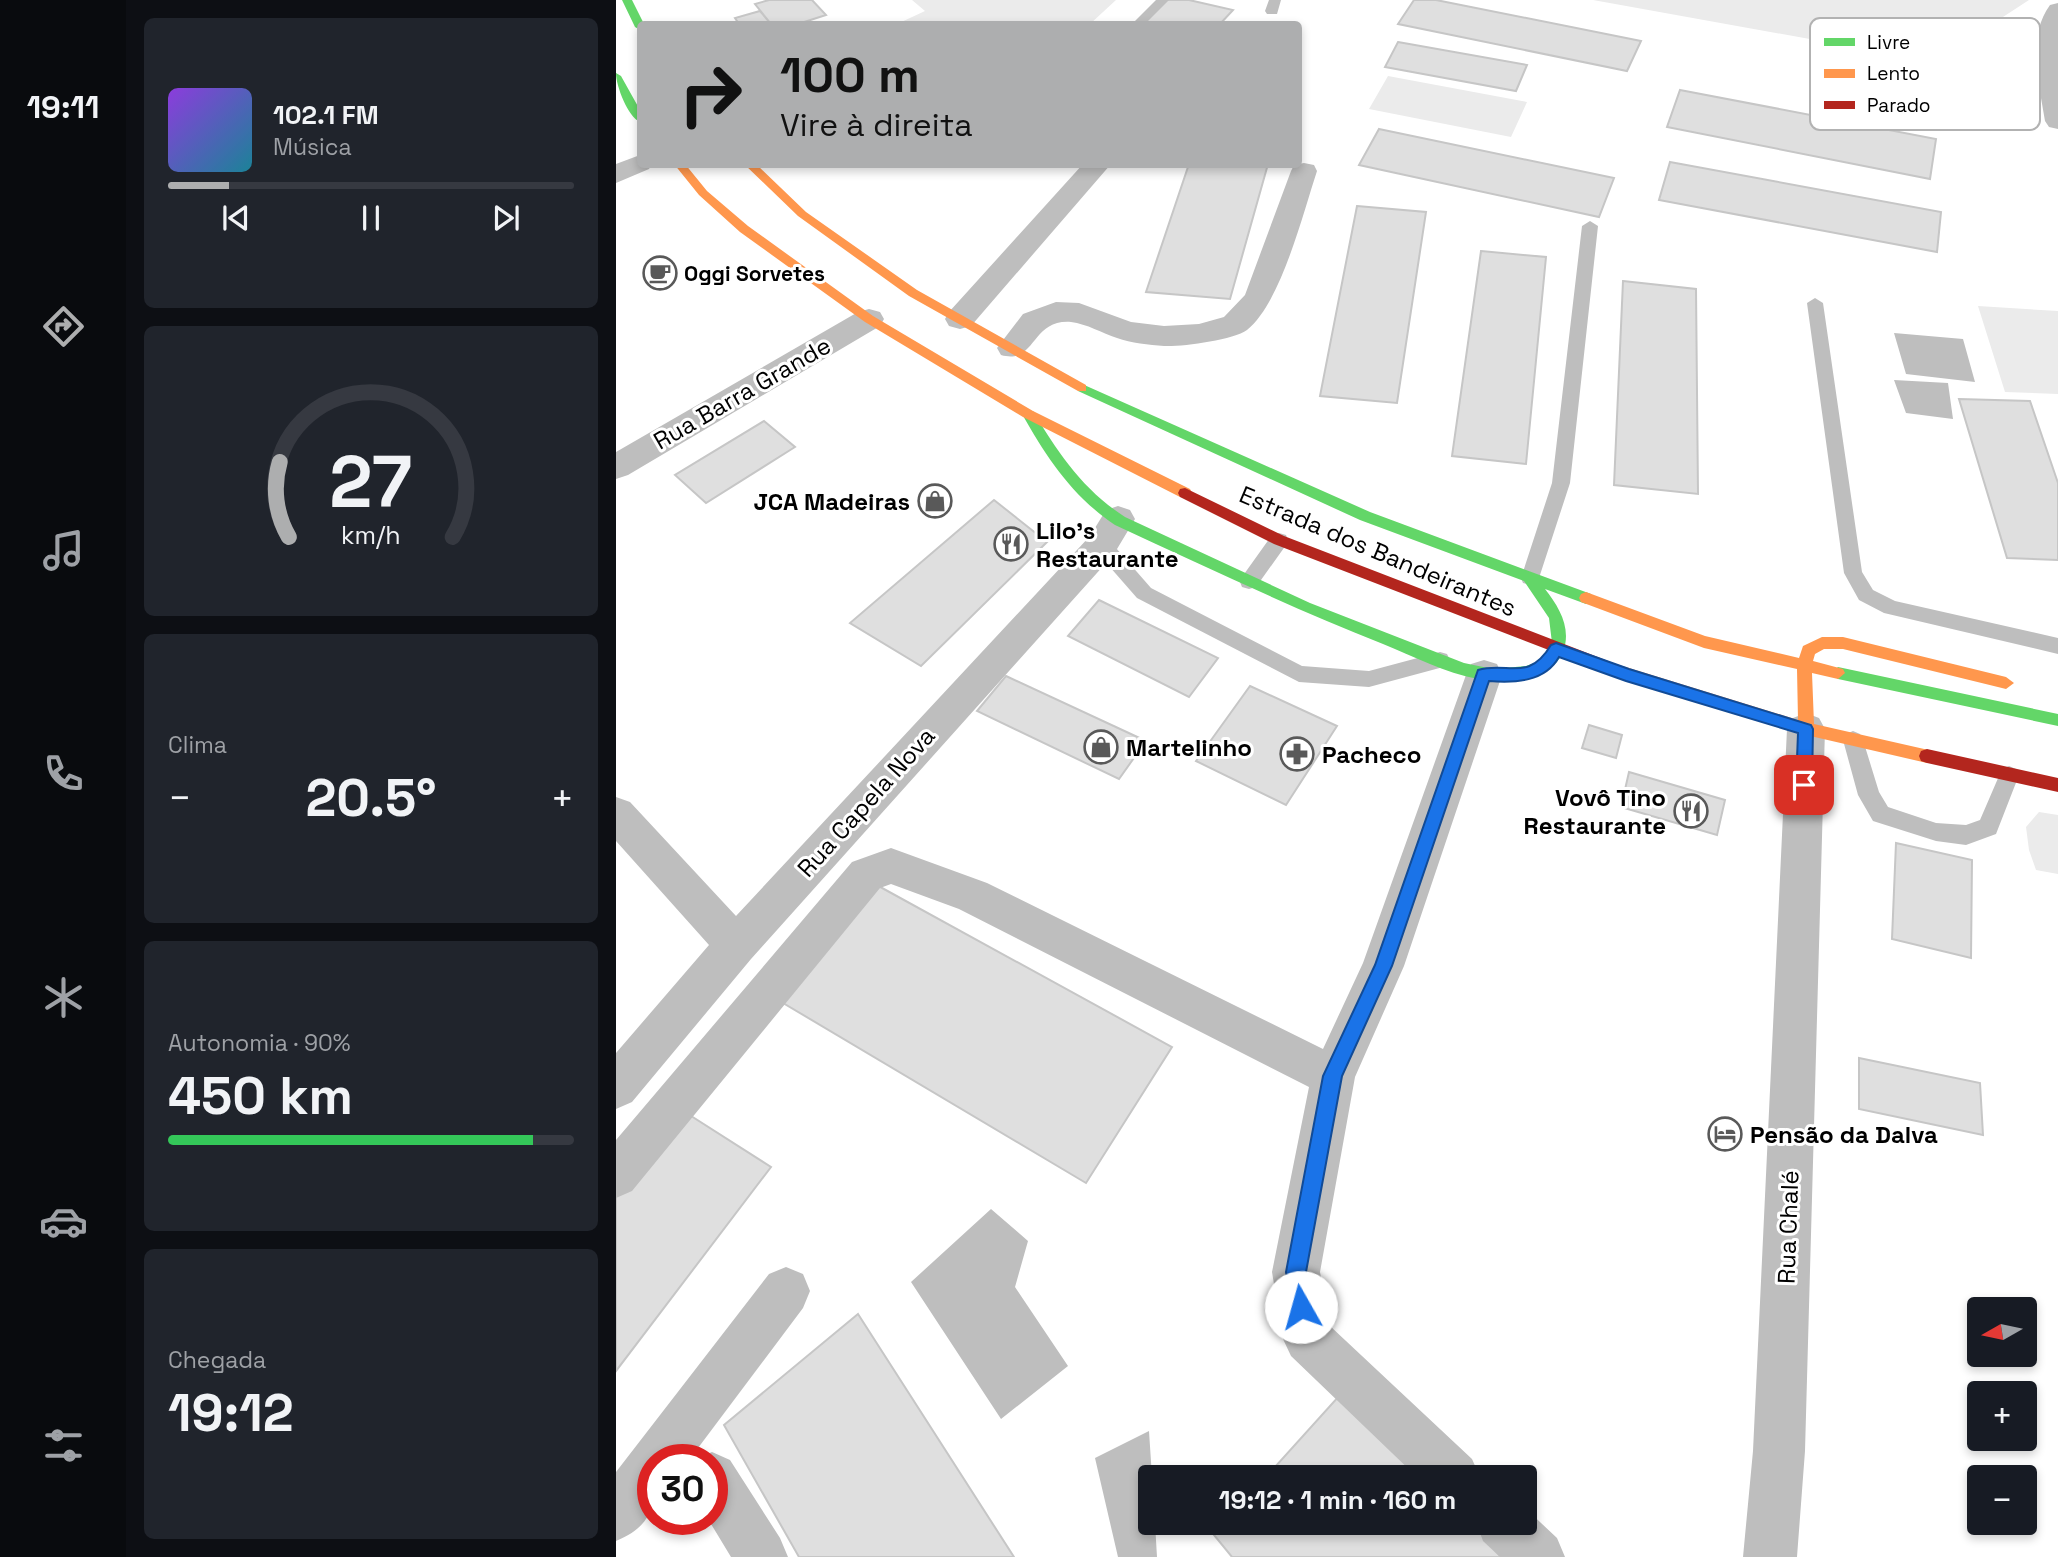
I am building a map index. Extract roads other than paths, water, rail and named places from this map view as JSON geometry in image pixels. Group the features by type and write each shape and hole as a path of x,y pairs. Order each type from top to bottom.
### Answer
{"main road":[{"path":"627,0 637,21"},
{"path":"616,76 637,114"},
{"name":"Estrada dos Bandeirantes","path":"682,168 744,229 869,319 1028,414 1279,540 1637,678 1806,729 2058,785"},
{"name":"Estrada dos Bandeirantes","path":"753,168 802,214 913,293 1080,387 1365,516 1683,635 1804,666 2058,720"},
{"path":"1028,414 1053,456 1110,532 1249,582 1356,631 1484,675 1511,676 1529,673 1549,662 1556,649 1559,628 1552,611 1530,578"},
{"path":"1806,729 1804,666 1808,650 1822,643 1843,643 2025,687"}],"street":[{"path":"2058,10 2054,14 2050,31 2049,66 2058,121"},
{"path":"616,175 637,164"},
{"path":"960,319 1094,168"},
{"path":"1012,348 1034,321 1056,312 1079,313 1127,331 1164,336 1199,334 1235,324 1258,298 1304,171"},
{"name":"Rua Barra Grande","path":"616,467 869,319"},
{"name":"Rua Capela Nova","path":"616,1087 736,945 1110,532"},
{"path":"1441,1465 1308,1339 1296,1272 1333,1076 1383,966 1484,675"},
{"name":"Rua Chalé","path":"1770,1557 1779,1451 1806,729"},
{"path":"616,814 736,945"},
{"path":"616,1175 866,875 891,866 973,896 1254,1040 1333,1076"},
{"path":"679,1444 786,1291"},
{"path":"616,1515 637,1492"},
{"path":"728,1504 761,1557"},
{"path":"1515,1535 1538,1557"}],"lane":[{"path":"1141,21 1163,0"},
{"path":"1530,578 1561,483 1590,226"},
{"path":"1815,303 1853,573 1866,595 1891,608 2058,646"},
{"path":"1110,532 1144,593 1299,674 1369,679 1440,660"},
{"path":"1249,582 1279,540"},
{"path":"1853,740 1869,795 1881,814 1936,832 1966,835 1988,828 2009,775"}],"place":[{"name":"Oggi Sorvetes","path":"660,273"},
{"name":"JCA Madeiras","path":"935,501"},
{"name":"Lilo's Restaurante","path":"1011,544"},
{"name":"Martelinho","path":"1101,747"},
{"name":"Pacheco","path":"1297,754"},
{"name":"Vovô Tino Restaurante","path":"1691,811"},
{"name":"Pensão da Dalva","path":"1725,1134"}]}
